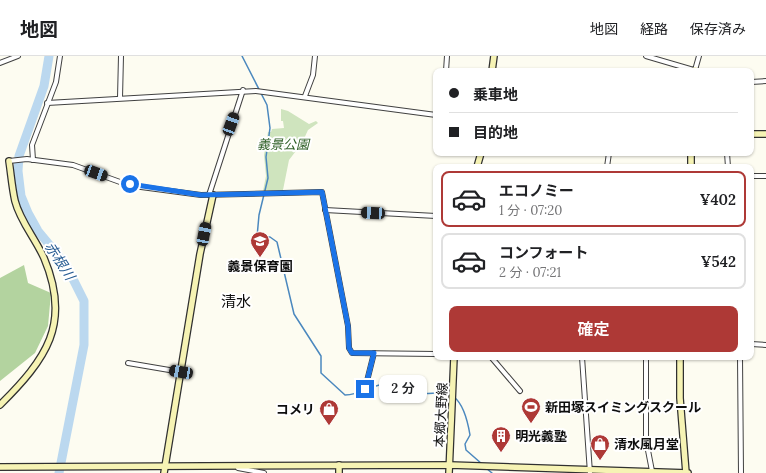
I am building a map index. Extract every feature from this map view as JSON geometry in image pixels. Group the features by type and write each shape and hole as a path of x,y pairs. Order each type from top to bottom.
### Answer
{"street":[{"path":"0,63 18,56"},
{"path":"33,160 32,145 56,82 60,56"},
{"path":"120,98 121,56"},
{"path":"305,96 313,75 315,56"},
{"path":"446,68 447,56"},
{"path":"492,68 494,56"},
{"path":"646,56 686,68"},
{"path":"697,68 699,56"},
{"path":"754,82 766,81"},
{"path":"48,103 243,90 305,96 334,102 433,115"},
{"path":"164,473 211,195 243,90"},
{"path":"754,134 766,134"},
{"path":"0,405 22,384 48,344 56,320 56,294 44,257 15,201 11,161 27,159 73,165 120,182 140,187 211,195 322,192 348,326 349,348 352,353 433,354"},
{"path":"754,176 766,176"},
{"path":"326,210 433,216"},
{"path":"754,344 766,345"},
{"path":"365,389 374,353"},
{"name":"本郷大野線","path":"449,473 454,360"},
{"path":"494,360 520,391"},
{"path":"582,360 590,471"},
{"path":"646,360 646,440 652,472"},
{"path":"0,467 166,465 450,465 590,471 687,473 680,398 680,360"},
{"path":"740,360 741,473"},
{"path":"128,363 181,372"},
{"path":"339,465 339,473"},
{"path":"230,466 264,473"}],"green space":[{"name":"義景公園","path":"281,109 288,111 309,124 316,121 318,123 308,130 302,143 289,160 283,190 263,191 266,176 264,155 268,132 271,132 272,129 284,128 283,121 281,121"},
{"path":"24,265 28,283 51,293 48,326 35,353 0,381 0,278"}],"waterway":[{"name":"赤根川","path":"49,56 44,86 19,156 18,171 21,196 28,213 38,231 66,265 84,301 84,345 59,473"},
{"path":"242,56 267,105 270,128 266,157 268,178 259,215 257,237 270,237 277,242 294,314 321,356 321,373 345,395 357,393 380,384 393,382 401,383 425,394 447,392 451,395"},
{"path":"454,397 460,404 469,430 470,435 465,444 466,450 482,464"},
{"path":"486,468 492,473"}],"place":[{"name":"義景保育園","path":"260,258"},
{"name":"新田塚スイミングスクール","path":"531,424"},
{"name":"コメリ","path":"329,426"},
{"name":"明光義塾","path":"501,453"},
{"name":"清水風月堂","path":"600,461"}],"district":[{"name":"清水","path":"236,301"}],"route":[{"path":"130,184 140,187 201,195 253,192 322,192 348,326 349,348 352,353 374,353 365,389"}]}
